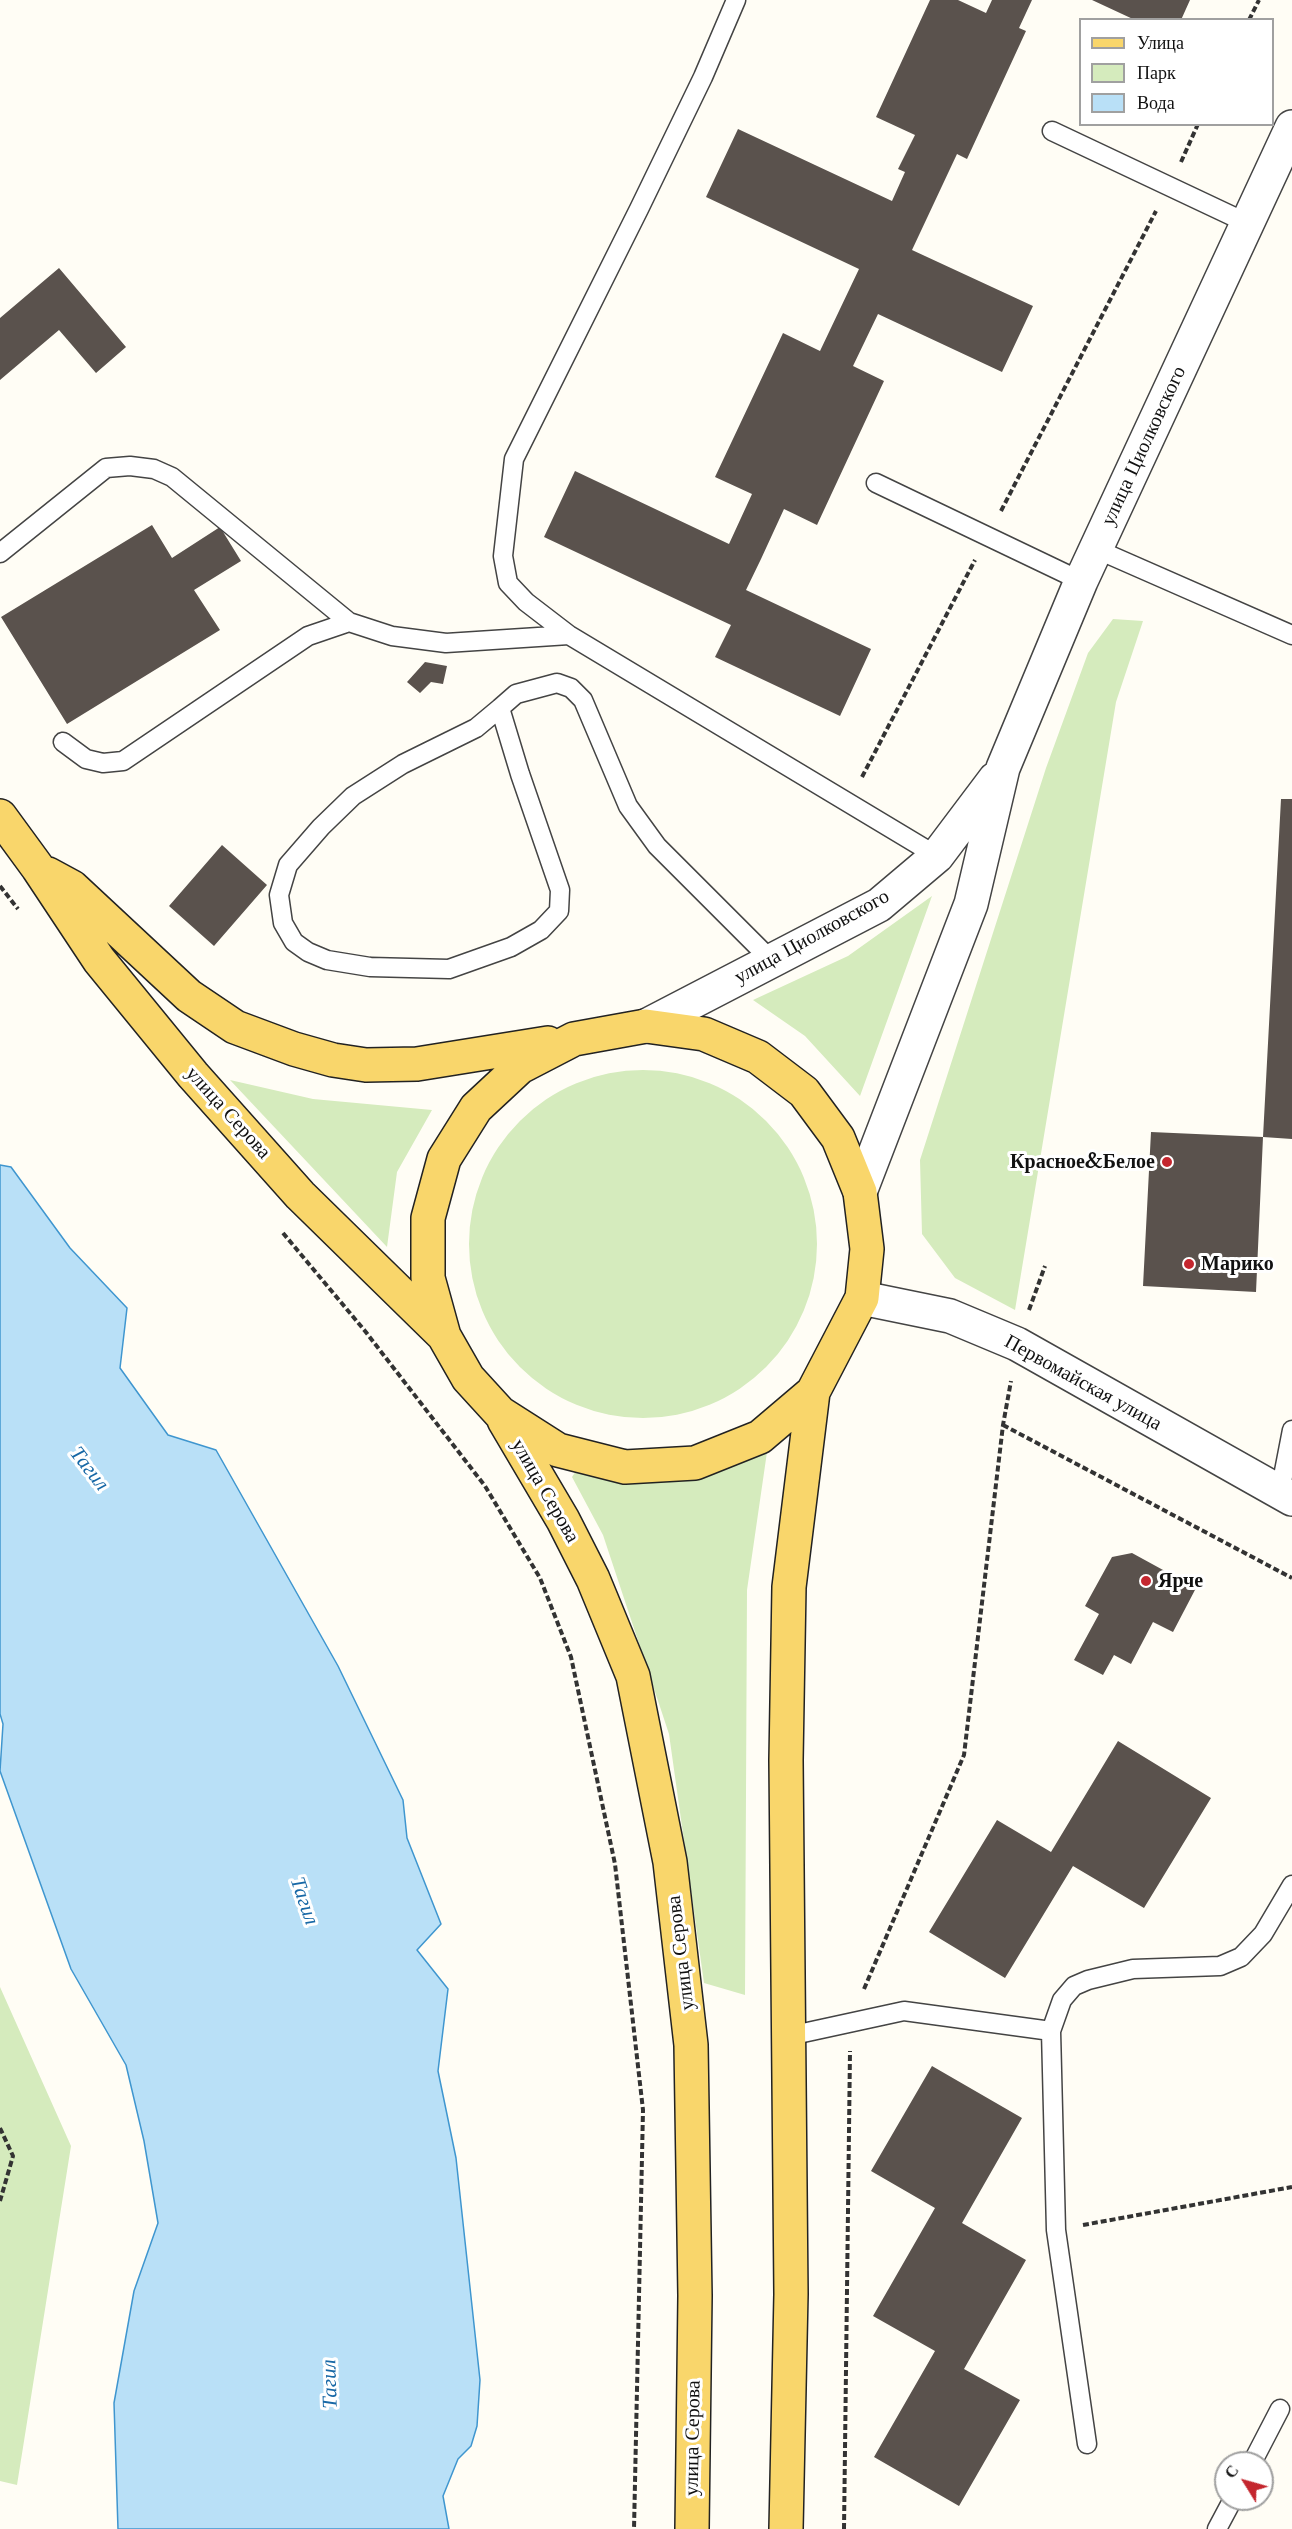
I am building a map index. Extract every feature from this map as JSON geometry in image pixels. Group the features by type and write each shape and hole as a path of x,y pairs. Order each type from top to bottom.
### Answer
{"main road":[{"name":"улица Серова","path":"0,816 38,868 99,960 193,1075 300,1195 444,1336"},
{"name":"улица Серова","path":"38,868 72,887 189,996 235,1027 294,1049 333,1060 366,1065 417,1065 646,1026 704,1034 758,1057 804,1092 838,1138 860,1192 867,1250 862,1298"},
{"path":"574,1039 512,1073 476,1108 444,1159 428,1218 428,1278 444,1336 468,1378 500,1413 558,1450 625,1467 695,1463 759,1437 813,1392"},
{"path":"786,2529 791,2294 786,1760 789,1587 813,1392 862,1298"},
{"name":"улица Серова","path":"500,1413 578,1549 593,1579 633,1676 670,1862 691,2045 695,2296 692,2529"}],"street":[{"name":"улица Циолковского","path":"860,1192 971,904 1003,768 1081,581 1292,127"},
{"name":"улица Циолковского","path":"646,1026 879,904 937,856 1003,768"},
{"name":"Первомайская улица","path":"862,1298 950,1316 1017,1344 1286,1496"}],"lane":[{"path":"736,0 703,77 514,459 503,556 508,583 526,602 569,635 937,856"},
{"path":"1052,131 1247,223"},
{"path":"0,553 106,468 130,466 154,469 172,477 349,622 392,636 446,643 569,635"},
{"path":"876,483 1081,581"},
{"path":"1096,549 1292,635"},
{"path":"63,742 86,759 103,763 123,761 308,636 349,622"},
{"path":"500,708 560,890 559,911 541,930 511,947 449,969 370,967 327,960 308,952 294,942 283,923 279,895 288,865 321,827 354,796 403,764 476,728 516,694 556,683 571,688 583,700 628,806 657,846 771,960"},
{"path":"1286,1496 1292,1430"},
{"path":"1087,2444 1056,2230 1051,2031 1062,2000 1074,1986 1088,1980 1133,1969 1220,1966 1241,1957 1263,1934 1292,1885"},
{"path":"789,2036 904,2011 1051,2031"},
{"path":"1258,2451 1280,2409"},
{"path":"1217,2529 1227,2511"}],"path":[{"path":"1250,18 1259,0"},
{"path":"848,804 1169,186 1197,126"},
{"path":"0,886 22,914"},
{"path":"275,1224 365,1331 485,1486 540,1578 571,1657 615,1864 643,2110 634,2529"},
{"path":"844,2529 850,2023 964,1755 1003,1425 1017,1344 1045,1266"},
{"path":"1003,1425 1292,1578"},
{"path":"0,2128 13,2156 0,2201"},
{"path":"1056,2230 1292,2187"}],"green space":[{"path":"1113,619 1143,621 1116,702 1015,1310 955,1278 922,1234 920,1160 1046,768 1088,653"},
{"path":"932,896 860,1096 805,1036 753,1000 848,956"},
{"path":"626,1070 660,1070 694,1077 725,1090 754,1109 778,1133 797,1162 810,1193 817,1227 817,1261 810,1295 797,1326 778,1355 754,1379 725,1398 694,1411 660,1418 626,1418 592,1411 561,1398 532,1379 508,1355 489,1326 476,1295 469,1261 469,1227 476,1193 489,1162 508,1133 532,1109 561,1090 592,1077"},
{"path":"230,1080 313,1099 432,1110 397,1172 387,1247"},
{"path":"767,1452 747,1590 745,1995 704,1983 669,1734 603,1535 572,1477 581,1463 689,1473"},
{"path":"0,1987 71,2146 17,2485 0,2481"}],"water":[{"name":"Тагил","path":"0,1165 11,1167 70,1248 127,1308 120,1368 168,1435 216,1450 338,1666 403,1800 407,1838 441,1924 417,1950 448,1989 438,2071 456,2158 480,2380 477,2426 471,2446 458,2459 443,2496 449,2529 118,2529 114,2403 134,2291 158,2223 144,2141 126,2065 71,1969 0,1771 3,1724 0,1714"}],"building":[{"path":"930,0 958,0 986,13 992,0 1032,0 1019,28 1026,31 967,159 957,154 912,250 1033,306 1002,372 878,314 853,366 884,381 817,525 784,509 746,590 871,649 840,716 715,657 731,625 544,537 575,471 729,544 752,494 715,477 783,333 820,351 859,269 706,197 738,129 892,201 905,172 898,169 915,135 876,117"},
{"path":"1092,0 1190,0 1182,18 1131,18"},
{"path":"59,268 126,347 96,373 59,330 0,380 0,318"},
{"path":"152,525 172,558 220,527 241,561 194,590 220,630 67,724 1,617"},
{"path":"425,662 447,666 443,684 431,682 420,693 407,682"},
{"path":"1281,799 1292,799 1292,1139 1263,1137"},
{"path":"222,845 267,885 214,946 169,906"},
{"path":"1151,1132 1263,1137 1256,1292 1143,1286"},
{"path":"1132,1553 1196,1588 1173,1632 1153,1622 1131,1664 1114,1655 1103,1675 1074,1660 1099,1614 1085,1606 1112,1557"},
{"path":"1118,1741 1211,1798 1144,1908 1073,1866 1005,1978 929,1932 997,1820 1051,1852"},
{"path":"932,2066 1022,2118 962,2223 1026,2260 964,2369 1020,2400 959,2506 874,2457 935,2351 873,2316 935,2208 871,2171"}],"place":[{"name":"Красное&Белое","path":"1167,1162"},
{"name":"Марико","path":"1189,1264"},
{"name":"Ярче","path":"1146,1581"}]}
